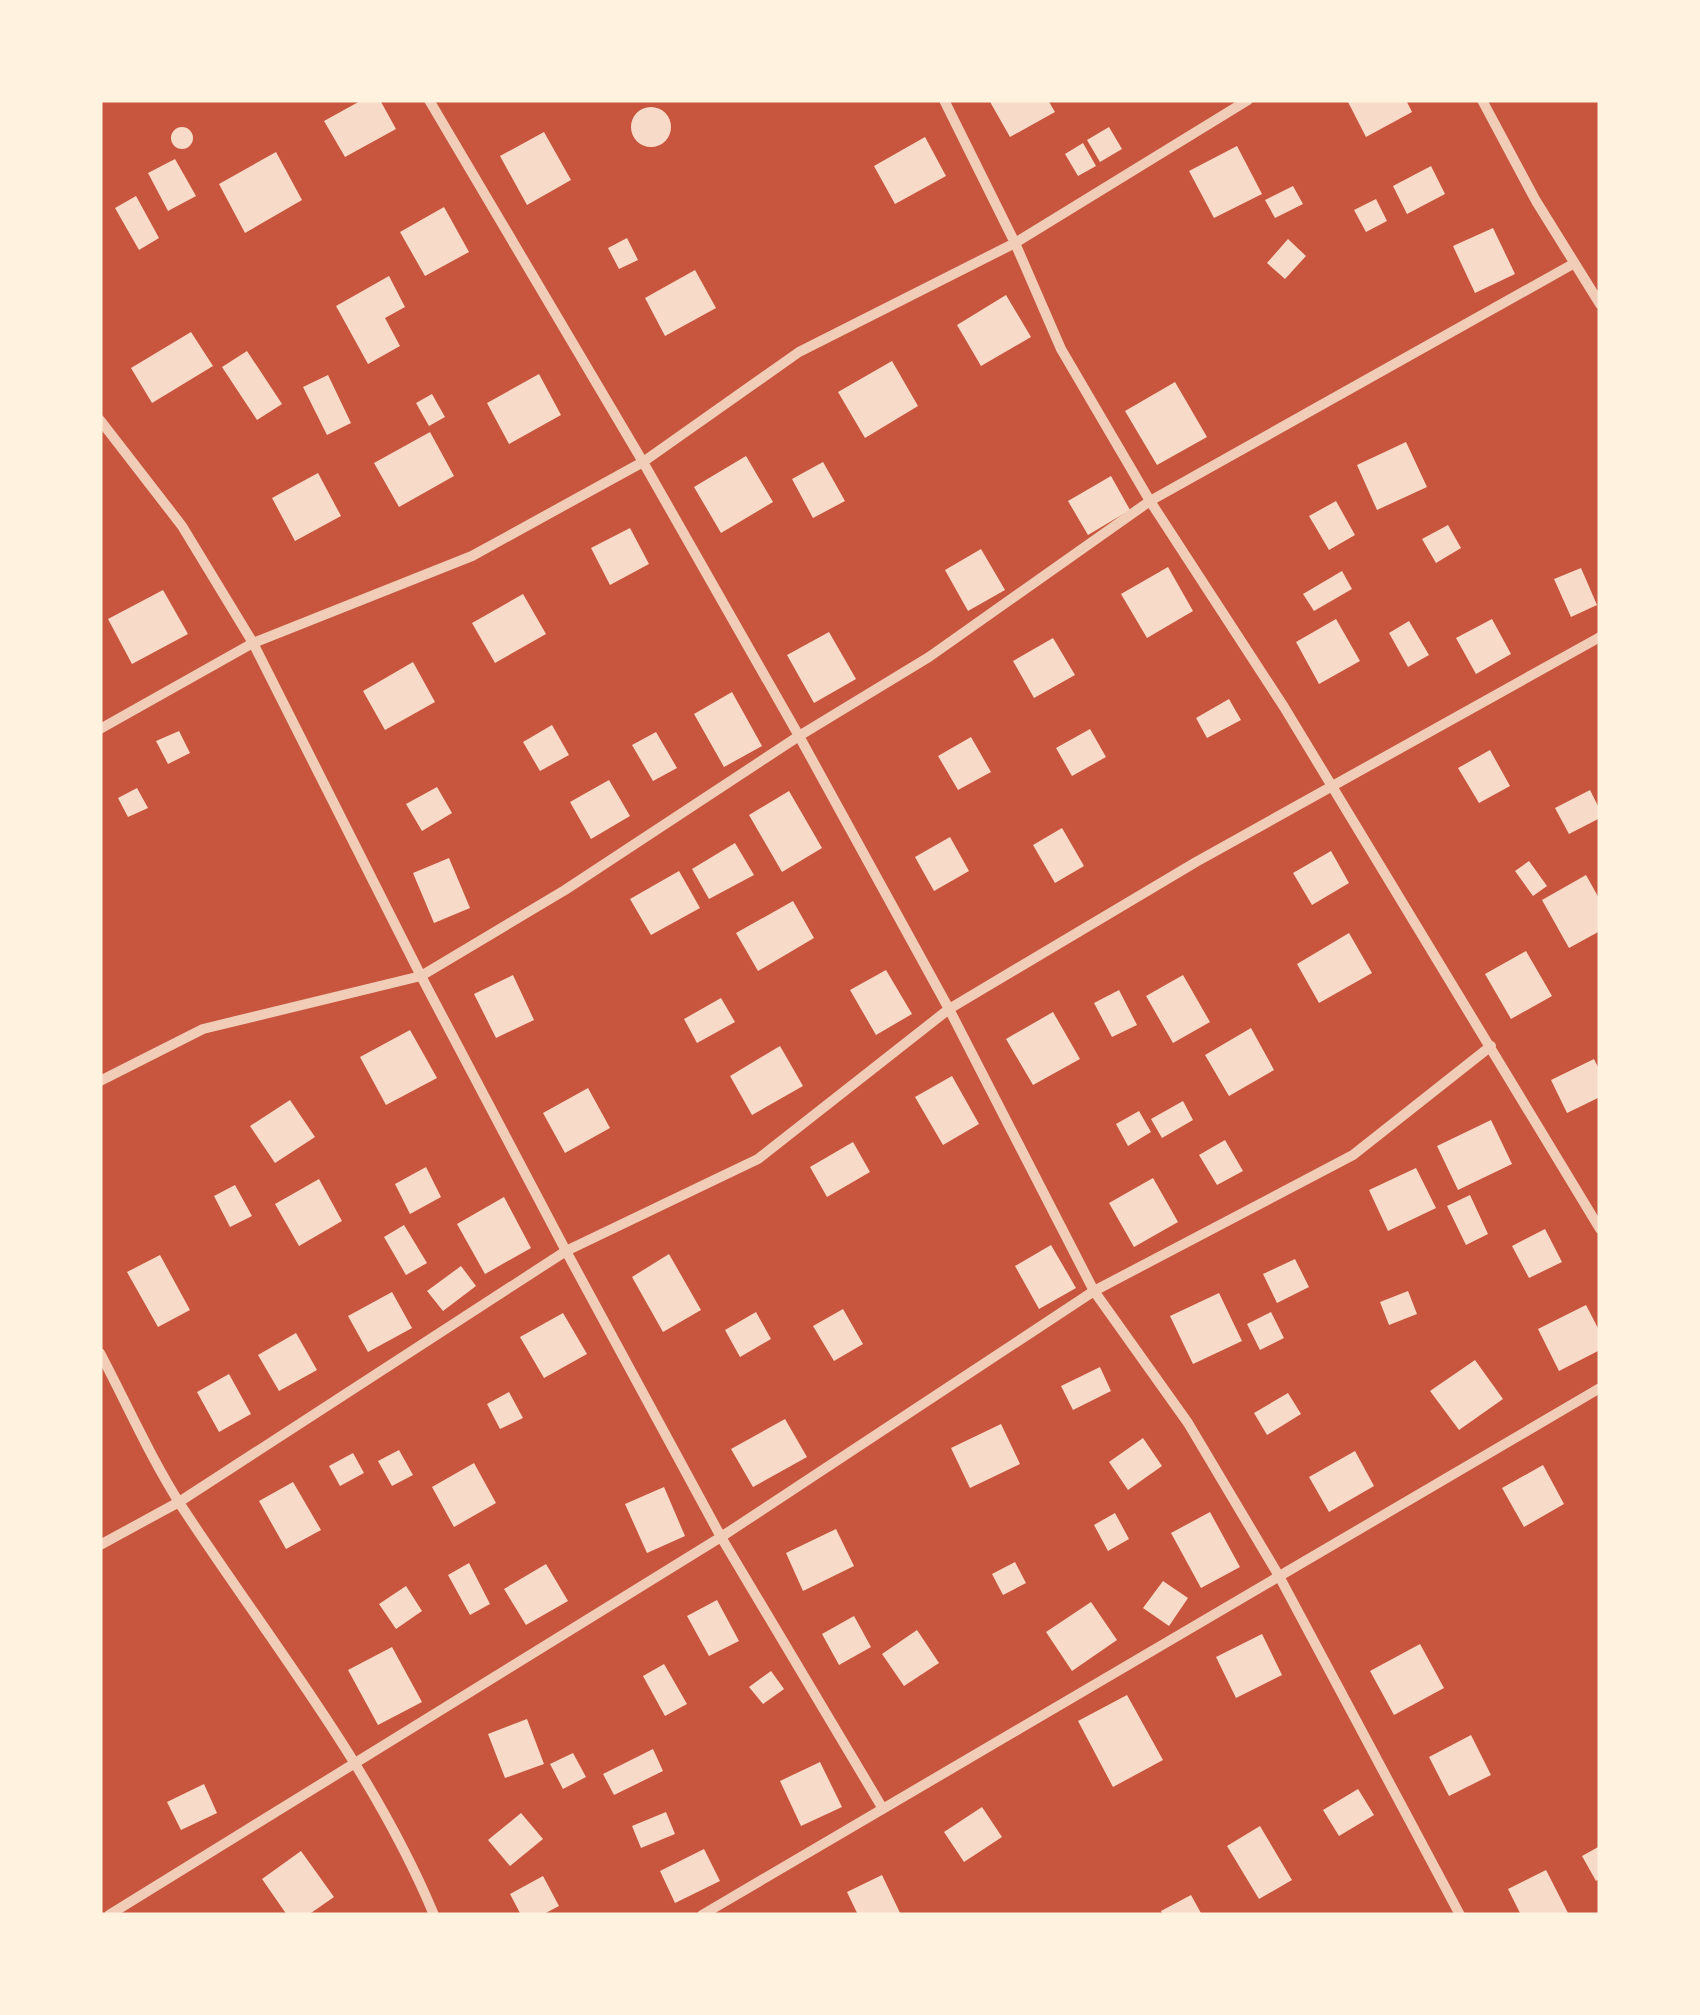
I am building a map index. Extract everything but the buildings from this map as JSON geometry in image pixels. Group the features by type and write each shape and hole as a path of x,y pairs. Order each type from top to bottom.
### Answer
{"street":[{"path":"429,100 643,462 798,736 948,1009 1094,1291 1188,1423 1279,1576 1460,1915"},
{"path":"944,100 1061,349 1150,501 1333,788 1600,1229"},
{"path":"100,729 254,643 472,556 643,462 799,352 1014,243 1248,100"},
{"path":"1482,100 1600,304"},
{"path":"100,1081 203,1029 421,976 565,890 798,736 929,658 1150,501 1574,264"},
{"path":"100,420 182,526 254,643 421,976 566,1252 722,1537 883,1808"},
{"path":"100,1545 179,1502 566,1252 758,1158 948,1009 1196,862 1600,637"},
{"path":"109,1915 722,1537 1094,1291 1353,1154 1491,1046"},
{"path":"100,1352 179,1502 354,1763 410,1857 434,1915"},
{"path":"702,1915 1600,1388"}]}
